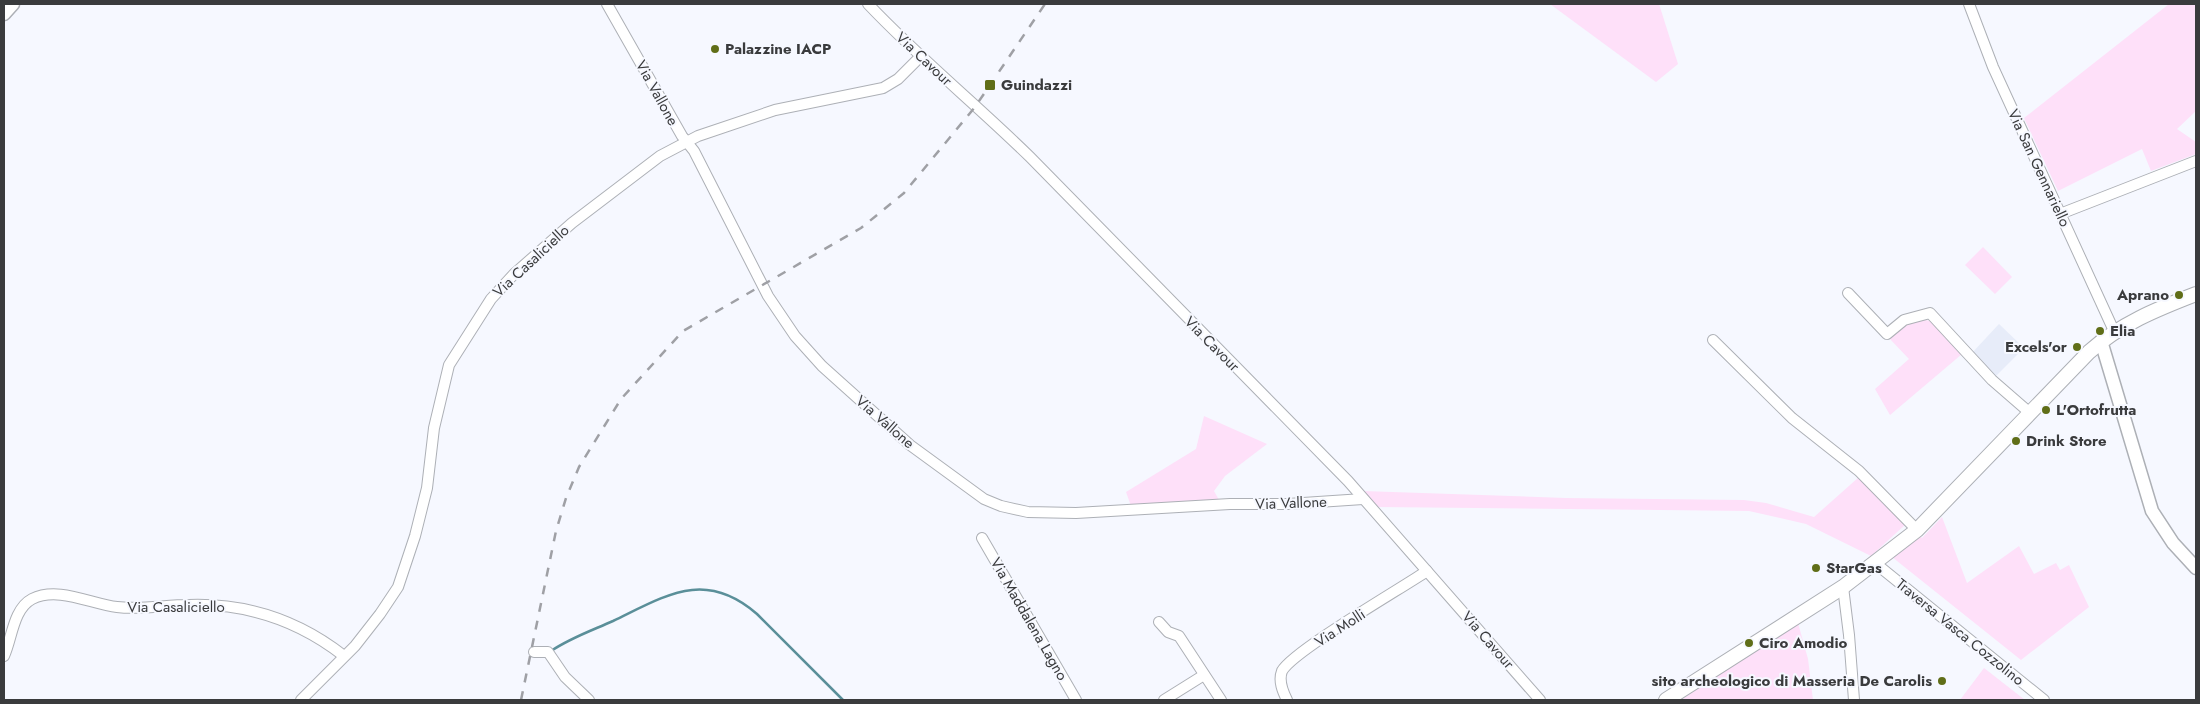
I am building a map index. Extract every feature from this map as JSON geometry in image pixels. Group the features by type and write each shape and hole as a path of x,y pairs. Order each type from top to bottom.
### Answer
{"main road":[{"path":"1666,700 1843,587 1917,530 2101,341 2114,331 2151,312 2196,294"}],"street":[{"path":"4,14 13,4"},
{"name":"Via Vallone","path":"607,4 725,208 768,296 795,336 822,366 910,445 984,499 1001,506 1028,512 1076,513 1363,499"},
{"name":"Via Cavour","path":"868,4 920,57 999,126 1363,499 1540,700"},
{"name":"Via San Gennariello","path":"1969,4 1981,39 2114,331"},
{"name":"Via Casaliciello","path":"301,700 344,656 380,614 398,587 415,536 427,488 434,428 449,365 491,299 514,274 572,223 660,156 686,142 728,124 775,110 883,88 898,79 920,57"},
{"path":"2060,214 2196,161"},
{"path":"1848,293 1887,334 1904,320 1930,313 1992,380 2030,413"},
{"path":"1713,340 1792,418 1859,471 1917,530"},
{"path":"2101,341 2152,511 2172,543 2196,568"},
{"name":"Via Maddalena Lagno","path":"982,538 1076,700"},
{"name":"Traversa Vasca Cozzolino","path":"1875,563 2044,700"},
{"name":"Via Molli","path":"1287,700 1280,678 1282,671 1288,664 1331,633 1427,571"},
{"path":"1843,587 1850,635 1854,700"},
{"name":"Via Casaliciello","path":"4,656 22,608 31,600 50,595 126,608 167,605 224,605 282,619 301,627 320,637 344,656"},
{"path":"1159,622 1168,632 1179,636 1221,700"},
{"path":"534,652 548,652 566,677 589,700"},
{"path":"1164,700 1204,675"}],"shaded area":[{"path":"1550,4 1659,4 1678,64 1656,82"},
{"path":"2169,4 2195,4 2196,6 2196,111 2177,129 2196,142 2196,154 2151,171 2142,149 2058,191 2024,118"},
{"path":"1983,247 2012,277 1995,294 1965,265"},
{"path":"1921,319 1934,322 1962,354 1890,415 1875,389 1909,359 1890,339 1909,322"},
{"path":"1999,324 2024,348 1996,376 1972,353"},
{"path":"1204,416 1267,444 1225,476 1214,491 1219,500 1131,506 1126,492 1196,449"},
{"path":"1859,477 1906,524 1871,556 1806,524 1749,511 1376,507 1363,491 1566,498 1744,500 1766,503 1814,517"},
{"path":"1942,517 1967,583 2019,546 2034,574 2056,563 2060,570 2069,565 2089,607 2021,660 1892,557 1919,535 1922,538"},
{"path":"1798,623 1808,659 1813,700 1681,700"},
{"path":"1984,668 2025,700 1960,700"}],"waterway":[{"path":"551,651 574,638 669,595 686,591 720,592 738,600 757,614 843,700"}],"railway":[{"path":"521,700 556,531 566,498 579,467 621,399 683,331 861,228 904,193 975,107 1045,4"}],"place":[{"name":"Palazzine IACP","path":"715,49"},
{"name":"Guindazzi","path":"990,85"},
{"name":"Aprano","path":"2179,295"},
{"name":"Elia","path":"2100,331"},
{"name":"Excels'or","path":"2077,347"},
{"name":"L'Ortofrutta","path":"2046,410"},
{"name":"Drink Store","path":"2016,441"},
{"name":"StarGas","path":"1816,568"},
{"name":"Ciro Amodio","path":"1749,643"},
{"name":"sito archeologico di Masseria De Carolis","path":"1942,681"}]}
